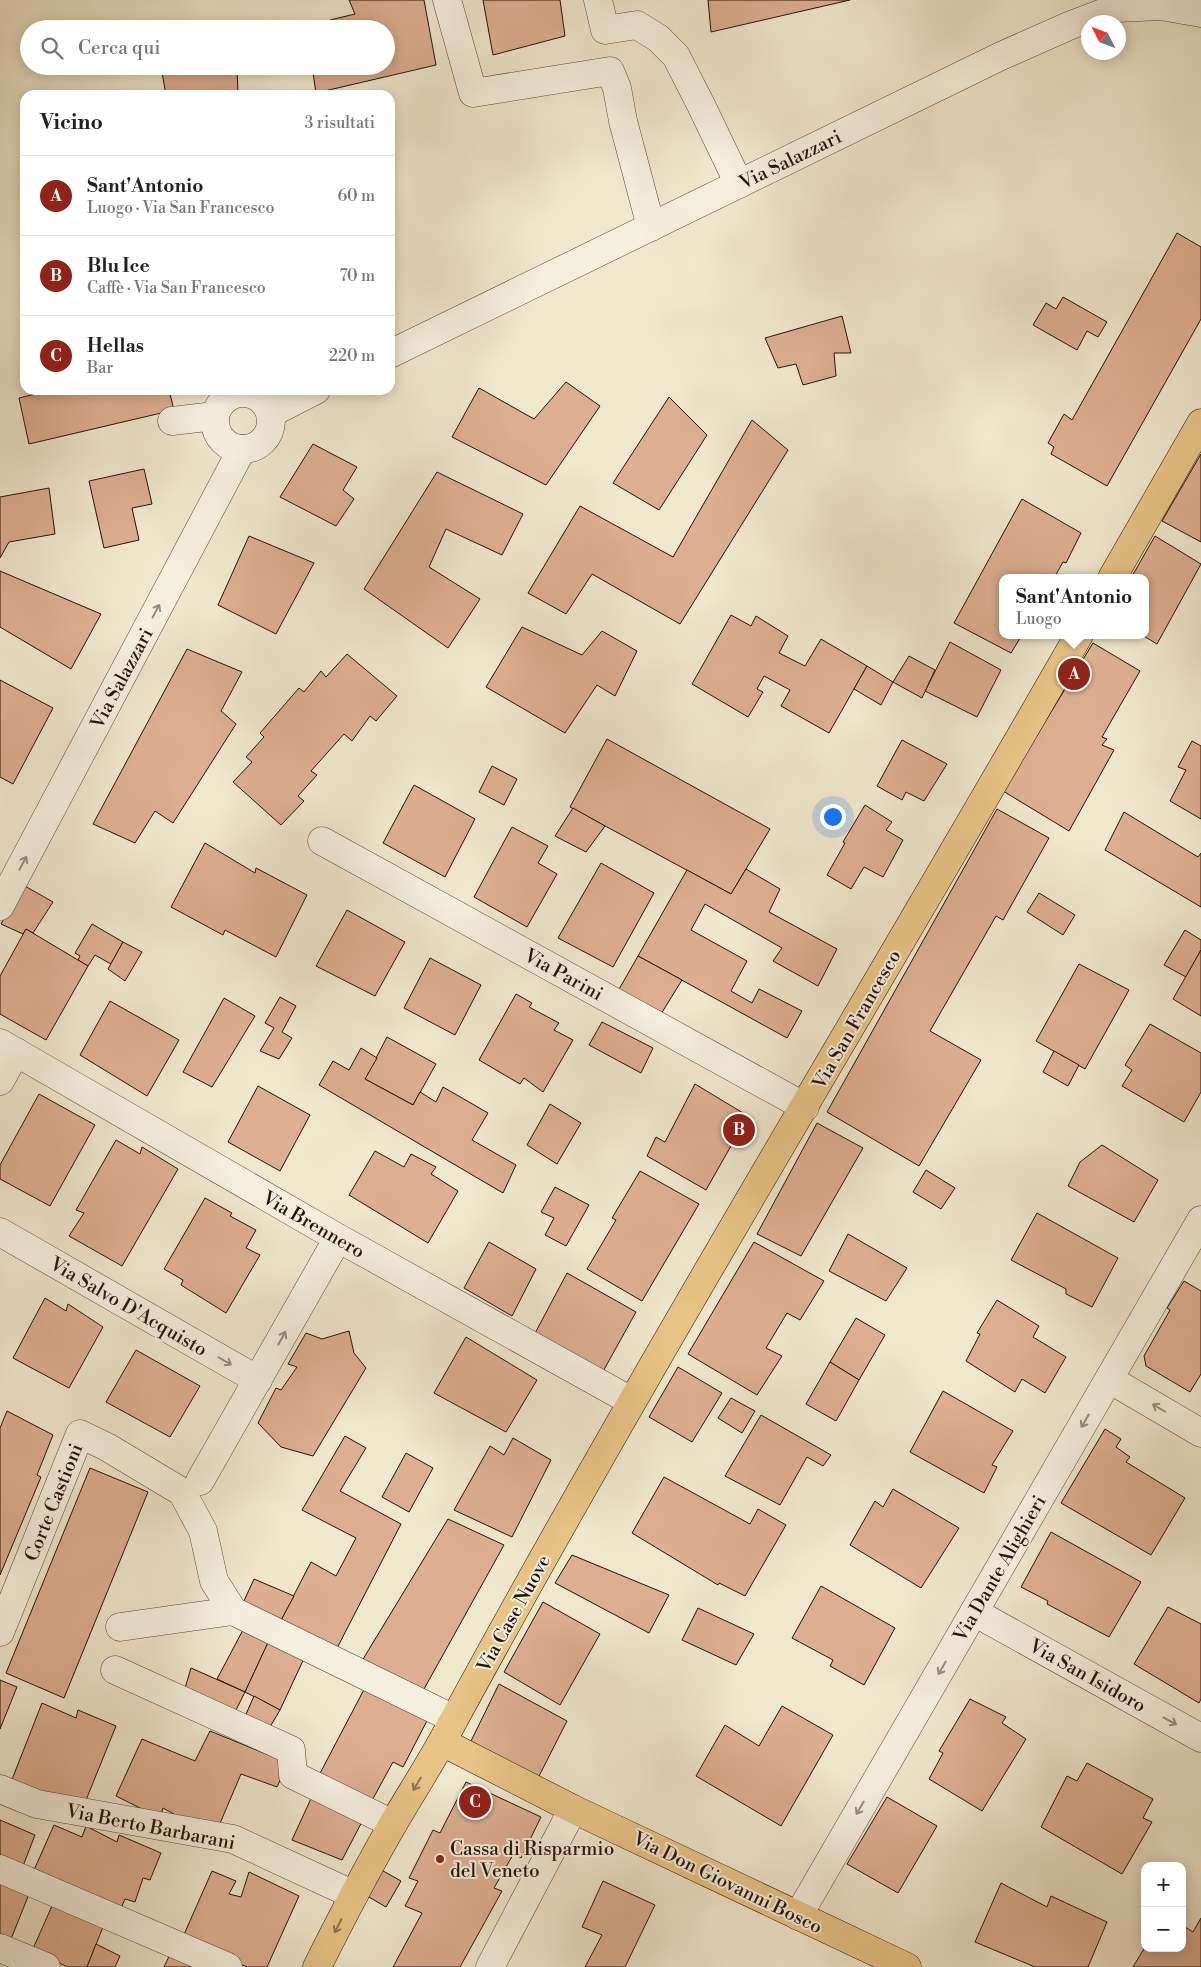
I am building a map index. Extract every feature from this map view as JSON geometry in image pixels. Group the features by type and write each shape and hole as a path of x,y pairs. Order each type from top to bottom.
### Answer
{"main road":[{"path":"1114,574 1201,424"},
{"name":"Via San Francesco","path":"631,1401 805,1107 1077,639"},
{"name":"Via Case Nuove","path":"317,1967 393,1824 448,1731 631,1401"},
{"name":"Via Don Giovanni Bosco","path":"448,1731 573,1809 907,1967"}],"street":[{"path":"447,0 473,93 610,71"},
{"path":"598,0 605,30 610,71 617,88 623,121 651,227"},
{"name":"Via Salazzari","path":"395,352 1001,56 1071,25 1116,8 1161,6 1201,13"},
{"path":"605,30 637,25 658,38 676,56 739,184"},
{"path":"233,395 222,402 215,416 216,428 226,444 242,449 257,446 268,435 272,421 268,406 254,395"},
{"path":"270,413 306,395"},
{"path":"172,421 215,416"},
{"name":"Via Salazzari","path":"0,906 242,449"},
{"name":"Via Parini","path":"322,841 805,1107"},
{"path":"0,1081 8,1047"},
{"name":"Via Brennero","path":"8,1047 338,1238 631,1401"},
{"name":"Via Dante Alighieri","path":"798,1916 1201,1220"},
{"name":"Via Salvo D'Acquisto","path":"0,1232 258,1380"},
{"path":"200,1481 338,1238"},
{"path":"1109,1379 1201,1433"},
{"name":"Corte Castioni","path":"0,1632 80,1434 107,1447 182,1492 203,1532 214,1581 233,1611"},
{"path":"120,1627 233,1611 448,1731"},
{"name":"Via San Isidoro","path":"974,1612 1201,1738"},
{"path":"115,1670 291,1750 292,1775 393,1824"},
{"name":"Via Berto Barbarani","path":"0,1789 37,1804 233,1839 354,1895"},
{"path":"490,1967 573,1809"},
{"path":"0,1869 228,1967"},
{"path":"12,1957 46,1967"}],"building":[{"path":"349,0 424,0 436,65 395,75 395,20 330,20 355,14"},
{"path":"483,0 560,0 565,36 493,55"},
{"path":"708,0 850,0 711,32"},
{"path":"162,75 237,75 238,90 165,90"},
{"path":"313,75 393,75 329,90 316,90"},
{"path":"1177,233 1201,247 1201,319 1107,486 1051,454 1054,447 1048,443 1064,414 1072,420"},
{"path":"1063,297 1107,322 1098,337 1087,331 1077,350 1033,325 1046,303 1056,309"},
{"path":"842,316 851,353 834,353 836,376 803,385 796,364 778,368 765,338"},
{"path":"566,382 600,406 546,485 452,437 479,388 534,419"},
{"path":"31,395 170,395 174,410 29,444 19,398"},
{"path":"669,397 707,435 659,510 613,483"},
{"path":"752,420 788,450 680,624 592,574 566,614 528,593 580,506 673,557"},
{"path":"313,444 357,467 343,490 354,499 336,526 280,497"},
{"path":"1201,454 1201,542 1162,521"},
{"path":"144,469 152,504 132,508 139,540 104,548 89,481"},
{"path":"437,472 523,514 502,555 446,529 429,567 480,599 448,648 364,589"},
{"path":"49,488 55,534 9,542 0,558 0,497"},
{"path":"1022,499 1081,533 1066,563 1063,562 1056,574 999,574 999,639 1020,639 1011,653 954,623"},
{"path":"249,536 314,563 276,634 218,605"},
{"path":"1155,536 1201,564 1157,644 1149,639 1149,574 1133,574"},
{"path":"0,571 101,614 71,669 0,627"},
{"path":"731,615 751,626 756,616 788,636 779,653 805,666 821,639 867,666 829,733 781,706 790,690 764,676 757,689 763,692 748,717 692,684"},
{"path":"522,627 582,655 602,631 637,651 615,696 597,685 565,733 486,687"},
{"path":"950,642 1001,670 977,717 925,691"},
{"path":"1093,643 1140,671 1102,737 1107,739 1102,745 1114,750 1069,831 1003,791"},
{"path":"187,649 242,672 221,711 236,724 173,823 155,811 135,843 93,824"},
{"path":"347,654 397,696 376,721 370,716 352,741 344,734 311,771 317,775 298,796 304,801 281,825 233,782 252,762 246,757 264,737 260,733 299,688 304,692 321,671 326,677"},
{"path":"909,656 935,670 922,698 893,682"},
{"path":"867,666 893,682 881,705 854,689"},
{"path":"0,680 53,708 13,784 0,777"},
{"path":"607,739 770,829 731,894 570,807"},
{"path":"902,740 947,764 924,801 906,792 902,800 877,786"},
{"path":"1192,741 1201,746 1201,819 1170,801 1186,770 1178,767"},
{"path":"492,766 517,779 504,805 479,792"},
{"path":"414,785 475,819 445,877 383,843"},
{"path":"865,805 892,822 886,830 903,840 883,877 864,867 851,889 827,875 845,843 843,842"},
{"path":"573,808 605,826 586,852 555,836"},
{"path":"997,809 1049,838 1003,920 996,916 930,1031 981,1060 919,1166 827,1112"},
{"path":"1124,812 1198,857 1201,853 1201,907 1105,850"},
{"path":"512,827 548,846 538,863 557,874 527,927 474,897"},
{"path":"205,843 255,873 256,868 307,895 276,957 225,930 223,935 171,907"},
{"path":"601,863 654,893 613,967 558,938"},
{"path":"746,869 780,889 769,912 837,949 818,986 773,961 782,948 705,904 691,930 747,961 731,991 752,1003 759,989 802,1011 787,1038 638,956 687,870 731,894"},
{"path":"23,885 53,902 33,933 26,929 23,934 1,924"},
{"path":"1039,893 1075,915 1063,935 1027,912"},
{"path":"347,910 405,942 375,996 316,966"},
{"path":"92,924 123,942 111,964 95,955 88,966 78,960 80,956 75,953"},
{"path":"26,929 88,966 46,1040 0,1014 0,976"},
{"path":"1185,930 1201,940 1201,950 1186,977 1164,965"},
{"path":"123,942 142,952 125,981 108,969"},
{"path":"1201,950 1201,1016 1173,999"},
{"path":"638,956 682,980 661,1014 618,991"},
{"path":"430,958 481,985 455,1035 404,1008"},
{"path":"1079,964 1129,990 1085,1069 1036,1041"},
{"path":"516,994 532,1003 529,1007 559,1023 554,1030 573,1040 543,1092 524,1078 520,1084 479,1060"},
{"path":"280,997 296,1006 282,1032 292,1038 279,1059 260,1051 274,1028 265,1023"},
{"path":"224,998 255,1016 212,1087 183,1072"},
{"path":"110,1001 179,1040 147,1096 80,1055"},
{"path":"602,1022 653,1048 641,1073 589,1045"},
{"path":"1150,1024 1201,1053 1201,1092 1184,1122 1122,1086 1132,1070 1125,1065"},
{"path":"387,1037 436,1064 413,1105 365,1079"},
{"path":"361,1048 377,1058 365,1079 413,1105 420,1092 436,1102 443,1087 488,1113 472,1140 516,1165 503,1193 319,1085 333,1061 349,1070"},
{"path":"1054,1051 1079,1065 1068,1086 1043,1072"},
{"path":"695,1084 748,1116 706,1190 647,1156 656,1137 665,1142"},
{"path":"258,1086 310,1115 280,1171 228,1142"},
{"path":"39,1094 95,1125 50,1206 0,1179 0,1165"},
{"path":"550,1104 581,1123 557,1164 527,1145"},
{"path":"817,1123 863,1148 801,1256 757,1234"},
{"path":"116,1140 140,1154 142,1147 178,1169 122,1266 69,1236 84,1213 76,1210"},
{"path":"1102,1145 1158,1180 1134,1222 1068,1186 1080,1162"},
{"path":"375,1151 404,1167 411,1154 436,1167 431,1174 458,1191 428,1243 349,1195"},
{"path":"926,1170 955,1188 941,1209 913,1192"},
{"path":"640,1171 699,1204 642,1301 587,1269 616,1220 612,1218"},
{"path":"555,1187 589,1205 566,1246 545,1235 554,1218 541,1212"},
{"path":"205,1198 232,1213 230,1216 256,1230 246,1248 260,1255 226,1313 181,1285 183,1280 164,1269"},
{"path":"1037,1213 1118,1258 1092,1307 1066,1294 1066,1289 1011,1260"},
{"path":"848,1234 907,1268 886,1301 829,1271"},
{"path":"489,1242 536,1269 512,1316 464,1288"},
{"path":"754,1242 824,1281 800,1320 787,1313 766,1348 782,1356 757,1395 688,1354"},
{"path":"567,1273 636,1312 601,1375 533,1337"},
{"path":"1184,1281 1201,1291 1201,1374 1190,1392 1146,1366 1144,1356 1170,1310 1167,1308"},
{"path":"45,1298 66,1311 68,1304 103,1327 69,1388 13,1358"},
{"path":"997,1300 1039,1326 1033,1337 1066,1357 1045,1393 1022,1379 1015,1392 966,1361 980,1334 977,1333"},
{"path":"856,1318 885,1335 859,1380 830,1362"},
{"path":"349,1331 354,1353 366,1368 313,1456 281,1447 258,1423 276,1388 281,1390 297,1367 288,1364 306,1333 322,1339"},
{"path":"466,1337 537,1380 506,1432 434,1393"},
{"path":"136,1350 200,1386 170,1437 106,1402"},
{"path":"830,1362 859,1380 836,1421 806,1404"},
{"path":"678,1367 722,1393 692,1442 649,1417"},
{"path":"943,1391 1013,1431 992,1465 997,1467 984,1493 910,1452"},
{"path":"731,1398 755,1411 742,1433 718,1418"},
{"path":"7,1411 53,1435 37,1475 41,1477 0,1575 0,1428"},
{"path":"761,1415 831,1455 823,1466 807,1457 780,1505 725,1476"},
{"path":"1105,1429 1121,1439 1116,1447 1130,1457 1126,1462 1185,1498 1151,1555 1061,1503"},
{"path":"345,1436 366,1448 340,1491 401,1524 335,1652 280,1622 311,1562 336,1576 356,1538 302,1510"},
{"path":"513,1438 551,1460 512,1537 454,1510 490,1446 504,1455"},
{"path":"406,1453 433,1468 409,1512 382,1497"},
{"path":"90,1468 148,1492 64,1698 6,1673"},
{"path":"664,1477 750,1524 758,1509 786,1525 745,1596 719,1583 718,1585 632,1533"},
{"path":"893,1489 959,1528 921,1588 850,1545 875,1501 883,1507"},
{"path":"448,1519 504,1545 419,1698 357,1669"},
{"path":"1051,1532 1141,1582 1109,1637 1047,1604 1048,1601 1021,1587"},
{"path":"572,1555 669,1595 649,1633 555,1583"},
{"path":"254,1579 294,1596 280,1622 243,1603"},
{"path":"821,1586 895,1628 864,1685 830,1666 833,1660 792,1638"},
{"path":"543,1602 600,1634 560,1705 504,1672"},
{"path":"1168,1607 1201,1624 1201,1699 1199,1703 1134,1664"},
{"path":"698,1608 754,1634 736,1665 682,1640"},
{"path":"244,1628 269,1641 245,1692 217,1679"},
{"path":"271,1636 307,1652 280,1710 245,1692"},
{"path":"191,1668 245,1692 232,1718 183,1695"},
{"path":"0,1680 17,1687 0,1729"},
{"path":"369,1680 431,1713 403,1767 393,1762 369,1806 317,1779"},
{"path":"499,1684 567,1721 538,1778 470,1743"},
{"path":"254,1696 280,1710 267,1732 243,1721"},
{"path":"970,1699 1006,1717 1002,1723 1026,1739 982,1811 929,1779 943,1753 939,1751"},
{"path":"42,1703 76,1718 78,1710 116,1726 84,1805 60,1794 58,1802 11,1782"},
{"path":"782,1706 833,1735 781,1826 696,1776 725,1725 759,1746"},
{"path":"210,1731 288,1763 277,1787 241,1774 218,1828 188,1822 163,1808 160,1818 116,1796 142,1739 195,1761"},
{"path":"1087,1763 1153,1799 1143,1818 1152,1822 1122,1874 1041,1827 1067,1776 1077,1781"},
{"path":"466,1782 541,1817 521,1858 514,1853 494,1888 502,1891 460,1967 393,1967 422,1913 405,1906 418,1881 409,1878 433,1830 440,1833"},
{"path":"314,1792 365,1816 342,1860 292,1840"},
{"path":"887,1797 937,1826 898,1893 847,1864"},
{"path":"0,1820 35,1835 23,1866 0,1857"},
{"path":"54,1825 82,1837 86,1826 117,1842 119,1835 161,1853 150,1880 143,1878 135,1902 125,1899 119,1913 34,1870"},
{"path":"376,1867 401,1881 386,1907 362,1893"},
{"path":"212,1871 236,1881 229,1894 241,1897 249,1872 299,1896 267,1967 247,1967 182,1939"},
{"path":"0,1876 31,1889 11,1939 0,1935"},
{"path":"603,1881 655,1905 625,1967 585,1967 602,1935 582,1927"},
{"path":"1001,1883 1047,1907 1051,1896 1107,1922 1088,1967 1035,1967 975,1942"},
{"path":"55,1899 105,1922 87,1967 68,1967 32,1951"},
{"path":"1201,1918 1201,1967 1133,1967 1142,1952 1186,1952 1186,1928 1193,1932"},
{"path":"96,1944 120,1956 115,1967 87,1967"},
{"path":"172,1950 213,1967 164,1967"}],"place":[{"name":"Sant'Antonio","path":"1074,674"},
{"name":"Blu Ice","path":"739,1130"},
{"name":"Hellas","path":"475,1802"},
{"name":"Cassa di Risparmio del Veneto","path":"440,1859"}]}
